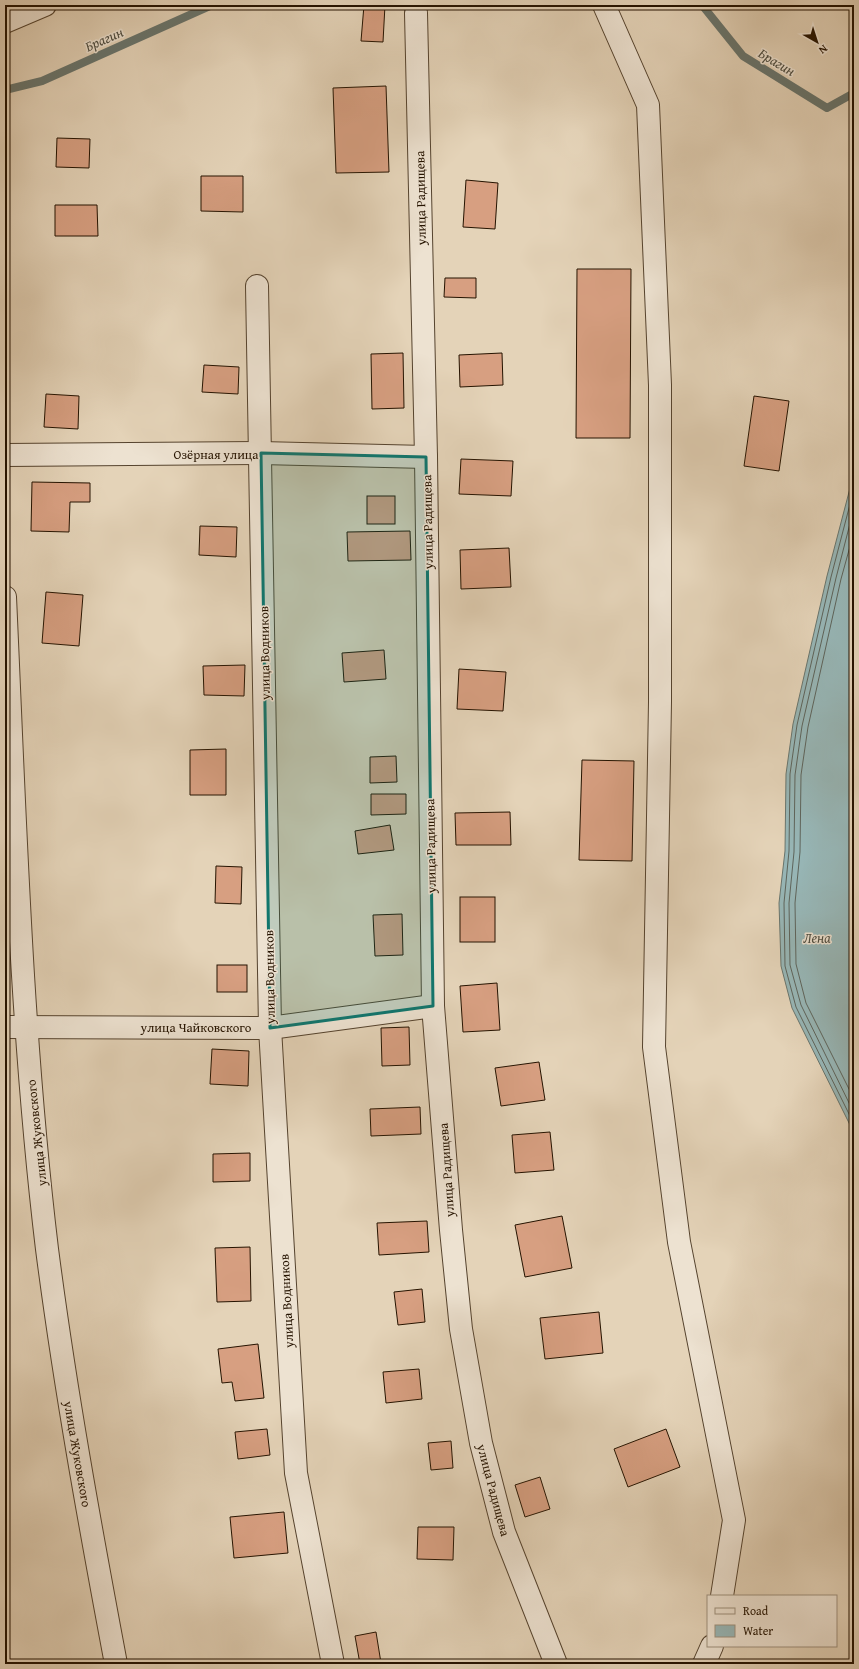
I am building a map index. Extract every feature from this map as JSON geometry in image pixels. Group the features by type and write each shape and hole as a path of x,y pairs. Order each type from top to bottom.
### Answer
{"street":[{"path":"5,22 45,5"},
{"path":"604,5 648,105 660,385 660,702 654,1047 679,1242 734,1520 722,1595"},
{"name":"улица Радищева","path":"416,13 426,457 433,1006 451,1230 461,1329 482,1442 504,1532 556,1664"},
{"name":"улица Водников","path":"257,286 270,1028 296,1473 332,1664"},
{"name":"Озёрная улица","path":"5,455 261,453 426,457"},
{"name":"улица Жуковского","path":"5,597 15,1027 72,1424 116,1664"},
{"name":"улица Чайковского","path":"15,1027 270,1028 433,1006"},
{"path":"704,1664 712,1647"}],"highlighted area":[{"path":"261,453 426,457 433,1006 270,1028"}],"water":[{"name":"Лена","path":"854,473 854,1133 792,1008 781,966 779,903 785,851 786,774 793,724 827,576"}],"building":[{"path":"364,5 385,5 383,42 361,41"},
{"path":"386,86 389,172 336,173 333,88"},
{"path":"57,138 90,139 89,168 56,167"},
{"path":"201,176 243,176 243,212 201,211"},
{"path":"466,180 498,183 495,229 463,227"},
{"path":"55,205 97,205 98,236 55,236"},
{"path":"577,269 631,269 630,438 576,438"},
{"path":"445,278 476,278 476,298 444,297"},
{"path":"403,353 404,408 372,409 371,354"},
{"path":"502,353 503,385 460,387 459,355"},
{"path":"204,365 239,367 238,394 202,392"},
{"path":"46,394 79,396 78,429 44,427"},
{"path":"754,396 789,401 779,471 744,466"},
{"path":"461,459 513,461 511,496 459,494"},
{"path":"32,482 90,483 90,502 70,502 69,532 31,531"},
{"path":"367,496 395,496 395,524 367,524"},
{"path":"200,526 237,527 236,557 199,555"},
{"path":"410,531 411,560 348,561 347,532"},
{"path":"509,548 511,587 461,589 460,550"},
{"path":"46,592 83,595 79,646 42,643"},
{"path":"384,650 386,679 344,682 342,653"},
{"path":"245,665 244,696 204,695 203,666"},
{"path":"459,669 506,672 503,711 457,709"},
{"path":"226,749 226,795 190,795 190,750"},
{"path":"396,756 397,782 370,783 370,757"},
{"path":"582,760 634,761 632,861 579,860"},
{"path":"371,794 406,794 406,814 371,815"},
{"path":"510,812 511,845 456,845 455,813"},
{"path":"390,825 394,850 358,854 355,831"},
{"path":"216,866 242,867 241,904 215,903"},
{"path":"460,897 495,897 495,942 460,942"},
{"path":"402,914 403,955 375,956 373,915"},
{"path":"217,965 247,965 247,992 217,992"},
{"path":"497,983 500,1030 463,1032 460,986"},
{"path":"409,1027 410,1065 382,1066 381,1028"},
{"path":"212,1049 249,1051 248,1086 210,1084"},
{"path":"539,1062 545,1100 501,1106 495,1068"},
{"path":"420,1107 421,1134 371,1136 370,1109"},
{"path":"550,1132 554,1170 515,1173 512,1135"},
{"path":"250,1153 250,1181 213,1182 213,1154"},
{"path":"562,1216 572,1268 525,1277 515,1225"},
{"path":"427,1221 429,1252 379,1255 377,1223"},
{"path":"250,1247 251,1301 217,1302 215,1248"},
{"path":"422,1289 425,1322 398,1325 394,1292"},
{"path":"599,1312 603,1353 545,1359 540,1318"},
{"path":"258,1344 264,1398 235,1401 232,1382 222,1383 218,1349"},
{"path":"419,1369 422,1399 386,1403 383,1372"},
{"path":"267,1429 270,1455 238,1459 235,1432"},
{"path":"666,1429 680,1467 628,1487 614,1449"},
{"path":"451,1441 453,1468 431,1470 428,1443"},
{"path":"540,1477 550,1509 525,1517 515,1485"},
{"path":"284,1512 288,1553 234,1558 230,1517"},
{"path":"418,1527 454,1527 453,1560 417,1559"},
{"path":"376,1632 381,1663 360,1664 355,1636"}],"waterway":[{"name":"Брагин","path":"5,90 42,81 212,5"},
{"name":"Брагин","path":"702,5 743,56 827,108 854,93"}]}
